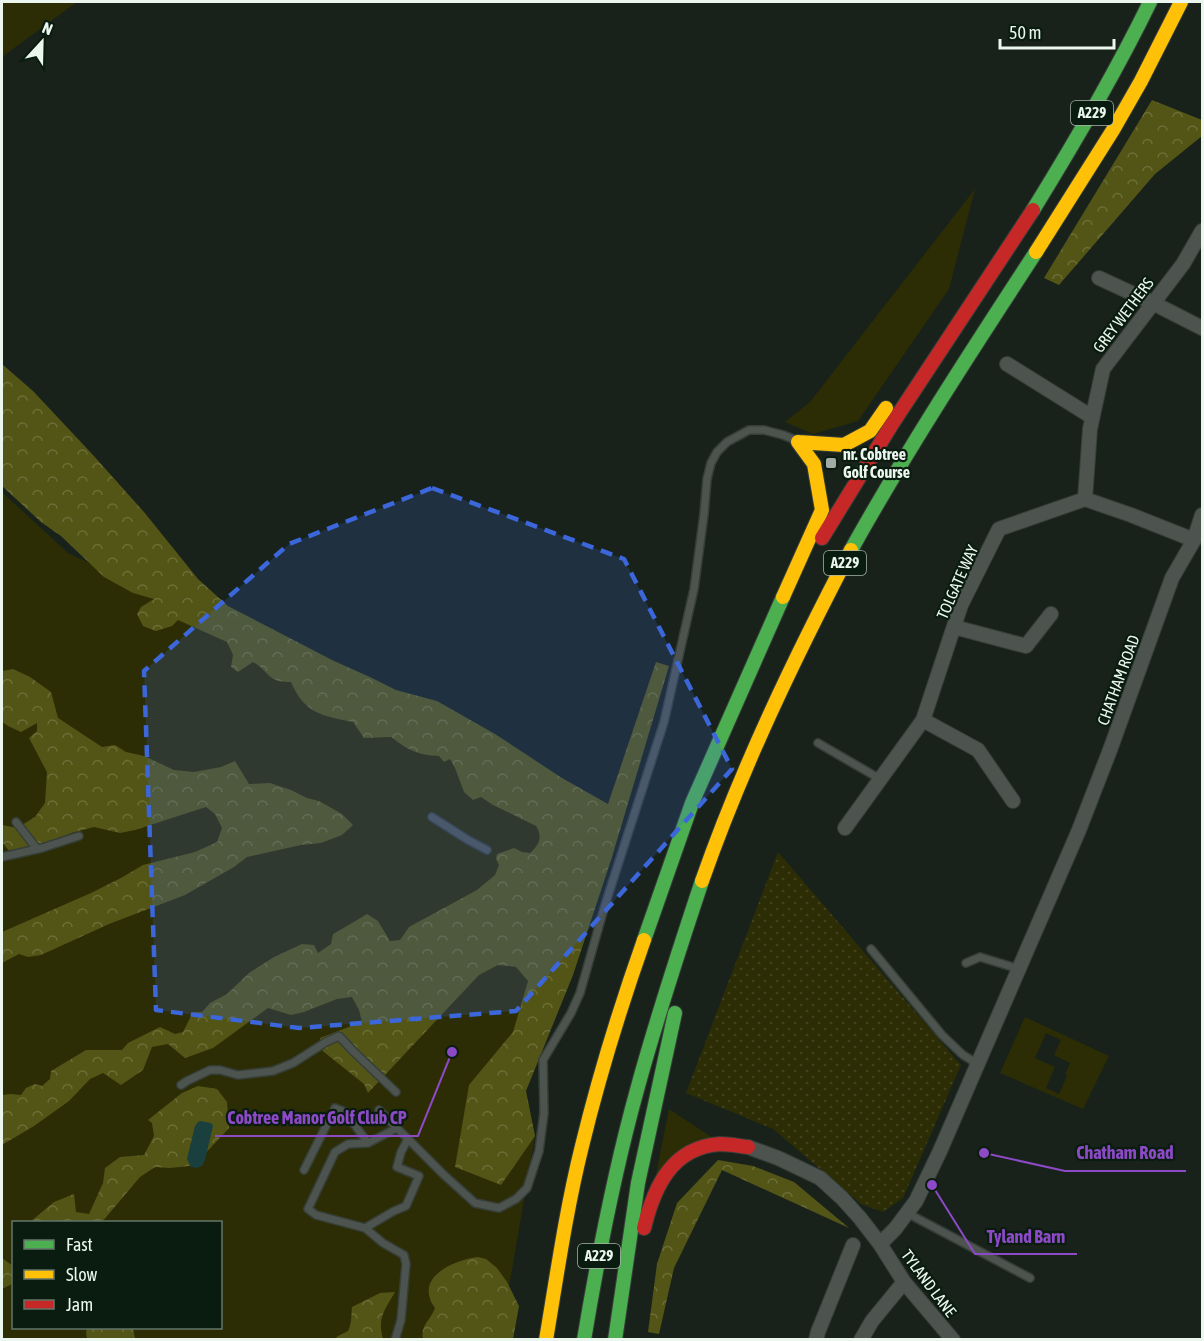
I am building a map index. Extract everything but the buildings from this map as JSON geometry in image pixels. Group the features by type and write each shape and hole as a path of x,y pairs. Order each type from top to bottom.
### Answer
{"highway":[{"name":"A229","path":"546,1340 581,1148 596,1090 627,988 693,802 730,716 765,640 798,578 892,424 1080,135 1150,2"},
{"name":"A229","path":"584,1340 607,1213 657,1018 706,872 757,743 814,620 856,543 917,437 1103,146 1142,78 1181,2"},
{"path":"798,442 844,445 870,431 926,348 972,286 1026,221"},
{"path":"765,640 822,510 814,464 798,442"},
{"path":"615,1340 638,1183 706,872"},
{"path":"619,1340 626,1317 648,1209 659,1182 673,1163 687,1153 716,1144 748,1147"},
{"path":"532,1340 558,1267"}],"street":[{"name":"GREY WETHERS","path":"1085,499 1090,429 1103,369 1183,264 1203,231"},
{"path":"1099,278 1203,328"},
{"path":"1007,364 1092,417"},
{"path":"1085,499 1131,514 1194,540"},
{"name":"TOLGATE WAY","path":"845,828 923,720 961,605 999,529 1085,499"},
{"name":"CHATHAM ROAD","path":"880,1244 895,1229 916,1201 978,1064 1083,820 1172,578 1194,540 1203,515"},
{"path":"954,627 1026,646 1051,614"},
{"path":"923,720 978,750 1013,801"},
{"name":"TYLAND LANE","path":"748,1147 820,1178 860,1218 904,1282 953,1340"},
{"path":"816,1340 854,1245"},
{"path":"861,1340 872,1321 904,1282"}],"lane":[{"path":"379,1110 475,1203 500,1208 516,1199 526,1188 539,1151 544,1113 543,1060 580,993 605,905 664,722 694,590 707,479 711,463 717,452 727,442 749,430 764,430 798,442"},
{"path":"818,743 880,779"},
{"path":"432,817 488,850"},
{"path":"16,822 37,849"},
{"path":"2,857 80,836"},
{"path":"871,949 942,1035 978,1064"},
{"path":"966,963 980,957 1019,969"},
{"path":"181,1085 210,1070 238,1075 273,1071 293,1063 339,1036 396,1092"},
{"path":"304,1170 332,1105 345,1112 368,1143"},
{"path":"394,1340 401,1320 406,1264 404,1255 383,1243 365,1228 316,1215 308,1209 335,1152 348,1144 368,1143 397,1128"},
{"path":"365,1228 406,1206 419,1176 397,1167 408,1139"},
{"path":"907,1213 1030,1278"}],"highlighted area":[{"path":"432,488 624,559 732,769 516,1011 299,1028 156,1010 144,671 289,544"}],"shaded area":[{"path":"2,2 77,2 2,57"},
{"path":"975,189 949,289 858,421 813,434 785,422 810,402"},
{"path":"2,492 68,553 608,805 523,1076 535,1136 500,1339 2,1339"},
{"path":"778,852 961,1065 903,1198 883,1212 861,1204 773,1129 686,1093"},
{"path":"1025,1017 1109,1056 1083,1109 1000,1073","holes":["1046,1033 1061,1040 1054,1055 1070,1063 1059,1094 1046,1088 1055,1067 1035,1058"]},
{"path":"669,1109 713,1138 655,1179"}],"green space":[{"path":"1152,100 1202,120 1202,136 1155,174 1059,285 1044,278"},
{"path":"2,364 33,391 93,455 144,512 198,579 228,606 396,690 437,701 608,804 656,662 669,666 612,857 573,975 526,1091 535,1136 501,1185 455,1167 469,1085 513,1032 528,981 516,967 498,965 479,975 368,1093 364,1084 319,1048 320,1038 362,1022 352,997 337,999 291,1015 268,1008 213,1048 185,1058 168,1044 152,1047 143,1070 121,1085 103,1073 90,1079 69,1101 2,1145 2,1095 21,1095 26,1088 35,1084 42,1086 50,1079 51,1071 86,1050 122,1050 128,1043 160,1027 175,1034 183,1032 193,1012 202,1012 210,1003 227,994 249,973 274,957 302,944 314,945 318,953 331,944 333,934 367,914 378,921 390,941 400,940 409,927 477,890 495,875 499,865 496,859 497,854 514,848 530,853 538,844 540,837 536,826 481,797 473,800 464,792 450,759 444,762 439,756 413,751 391,737 364,738 353,722 323,715 308,707 291,682 273,679 253,662 238,672 231,667 233,655 227,642 178,620 172,626 156,631 143,626 137,614 141,607 154,599 133,593 104,577 61,536 41,522 2,486"},
{"path":"13,669 30,677 51,692 58,718 102,747 115,745 126,752 144,756 174,770 194,772 221,767 235,761 249,784 270,783 319,801 342,814 353,825 342,835 321,843 247,857 185,895 109,924 41,955 28,957 19,954 2,963 2,932 91,893 143,865 195,852 217,842 222,828 215,814 206,807 135,830 120,833 94,827 71,833 52,843 9,851 2,842 2,825 17,828 35,817 45,803 47,772 29,738 37,731 37,723 21,732 2,722 2,671"},
{"path":"198,1086 217,1089 227,1102 229,1128 201,1158 189,1166 155,1167 140,1177 103,1221 31,1221 54,1202 74,1194 76,1212 89,1214 103,1183 105,1168 120,1157 144,1155 154,1136 152,1123 148,1120 182,1093"},
{"path":"718,1160 753,1166 794,1182 849,1228 722,1170 674,1268 659,1334 648,1332 657,1264 677,1203"},
{"path":"478,1257 486,1259 497,1268 519,1306 513,1339 423,1339 424,1326 435,1308 429,1288 432,1279 439,1272 458,1262"},
{"path":"2,1258 12,1265 12,1284 2,1289"},
{"path":"395,1292 382,1319 383,1339 335,1339 348,1331 352,1307 380,1293"},
{"path":"87,1329 133,1329 135,1339 100,1340 87,1338"}],"water":[{"path":"200,1121 211,1123 213,1126 205,1160 202,1166 196,1168 191,1167 187,1159 195,1126"}],"traffic: fast":[{"path":"1033,210 1094,108 1150,2"},
{"path":"851,550 964,362 1036,252"},
{"path":"644,940 692,803 783,597"},
{"path":"584,1340 621,1152 644,1064 702,881"},
{"path":"615,1340 638,1183 675,1013"}],"traffic: slow":[{"path":"1036,252 1113,130 1181,2"},
{"path":"798,442 844,445 870,431 886,408"},
{"path":"783,597 822,510 814,464 798,442"},
{"path":"702,881 734,796 770,713 851,550"},
{"path":"546,1340 576,1170 610,1042 644,940"}],"traffic: jam":[{"path":"822,538 892,424 1033,210"},
{"path":"644,1228 653,1198 677,1161 703,1147 720,1144 748,1147"}],"place":[{"name":"nr. Cobtree Golf Course","path":"831,463"},
{"name":"Cobtree Manor Golf Club CP","path":"452,1052"},
{"name":"Chatham Road","path":"984,1153"},
{"name":"Tyland Barn","path":"932,1185"}]}
